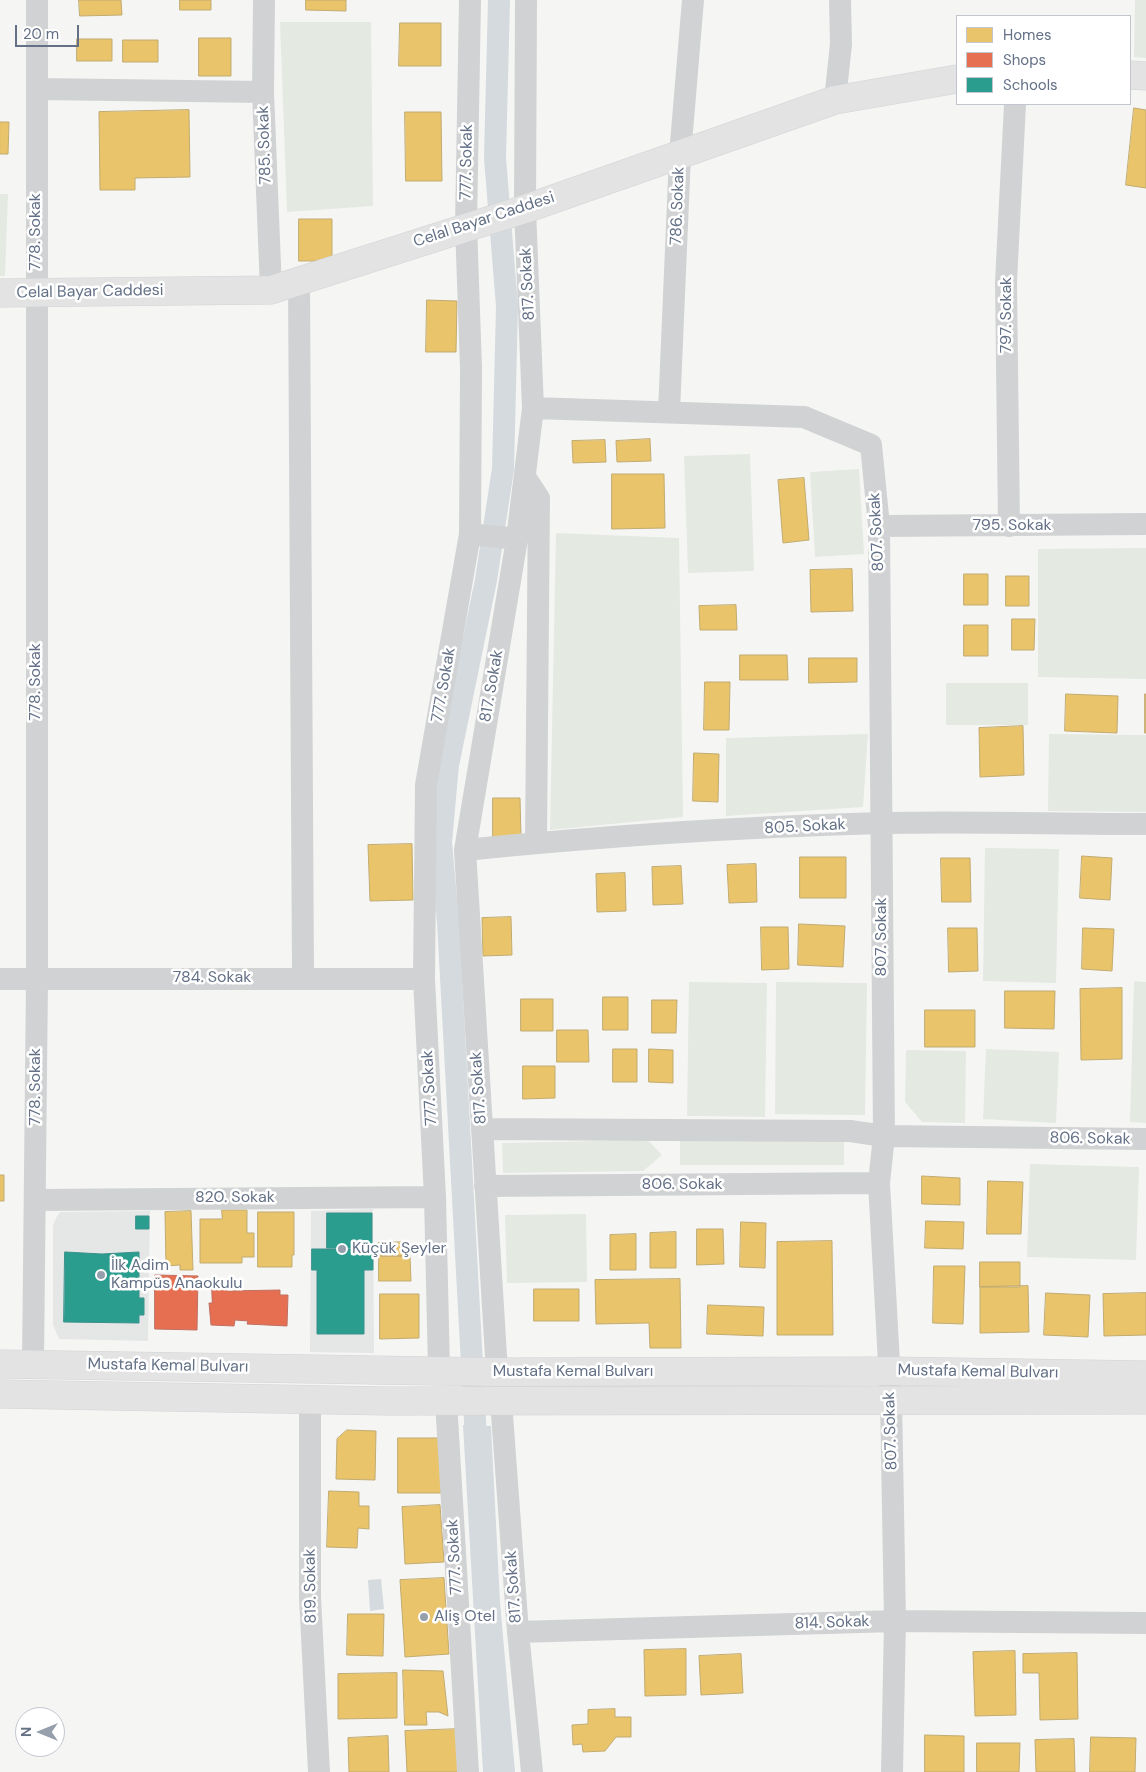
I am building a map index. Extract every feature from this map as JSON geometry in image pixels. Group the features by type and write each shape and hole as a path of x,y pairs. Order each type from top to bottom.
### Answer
{"main road":[{"path":"1131,75 1146,76"},
{"name":"Celal Bayar Caddesi","path":"0,293 271,290 524,209 834,100 956,79"},
{"name":"Mustafa Kemal Bulvarı","path":"0,1364 33,1363 497,1372 889,1371 1146,1375"},
{"name":"Mustafa Kemal Bulvarı","path":"0,1394 446,1401 1146,1400"}],"street":[{"name":"778. Sokak","path":"33,1363 37,978 35,292 37,0"},
{"name":"785. Sokak","path":"264,0 263,92 271,290"},
{"name":"777. Sokak","path":"439,1370 435,1197 424,979 426,785 470,534 471,368 466,226 470,0"},
{"name":"817. Sokak","path":"497,1372 464,850 517,538 533,408 524,209 526,0"},
{"name":"786. Sokak","path":"669,412 680,155 693,0"},
{"path":"834,100 840,44 840,0"},
{"path":"37,89 263,92"},
{"name":"797. Sokak","path":"1009,526 1006,282 1015,105"},
{"path":"299,281 303,978"},
{"name":"807. Sokak","path":"533,408 804,417 871,445 879,526 884,1136 879,1183 891,1399 895,1621 892,1772"},
{"path":"524,477 539,498 536,843"},
{"name":"795. Sokak","path":"879,526 1146,524"},
{"path":"470,534 517,538"},
{"name":"805. Sokak","path":"464,850 536,843 882,823 1146,824"},
{"name":"784. Sokak","path":"0,979 424,979"},
{"name":"806. Sokak","path":"482,1129 850,1131 884,1136 1146,1139"},
{"name":"806. Sokak","path":"485,1186 879,1183"},
{"name":"820. Sokak","path":"36,1200 435,1197"},
{"name":"819. Sokak","path":"310,1400 310,1597 319,1772"},
{"name":"777. Sokak","path":"446,1401 468,1772"},
{"name":"817. Sokak","path":"501,1401 518,1632 532,1772"},
{"name":"814. Sokak","path":"518,1632 895,1621 1146,1623"}],"shaded area":[{"path":"1135,0 1146,0 1146,58 1134,57"},
{"path":"280,22 371,22 373,206 287,212"},
{"path":"0,194 8,194 5,276 0,276"},
{"path":"750,454 754,571 688,573 684,456"},
{"path":"859,469 864,554 815,557 810,472"},
{"path":"556,533 679,538 683,817 550,830"},
{"path":"1146,548 1146,679 1038,677 1038,549"},
{"path":"946,683 1028,683 1028,725 946,725"},
{"path":"868,734 863,807 726,816 726,738"},
{"path":"1049,734 1146,735 1146,812 1048,811"},
{"path":"985,848 1059,849 1056,983 983,981"},
{"path":"1134,981 1146,982 1146,1123 1130,1122"},
{"path":"689,982 767,983 765,1117 687,1116"},
{"path":"776,982 867,983 865,1115 775,1114"},
{"path":"986,1049 1059,1052 1056,1123 983,1119"},
{"path":"906,1050 966,1051 965,1123 922,1122 905,1102"},
{"path":"680,1139 844,1140 844,1165 680,1165"},
{"path":"648,1140 662,1155 643,1171 503,1173 502,1143"},
{"path":"1030,1164 1139,1167 1136,1260 1027,1257"},
{"name":"Küçük Şeyler","path":"373,1209 374,1353 310,1352 311,1211"},
{"name":"İlk Adim Kampüs Anaokulu","path":"150,1211 148,1341 59,1339 53,1325 53,1225 57,1216 60,1212"},
{"path":"586,1214 587,1282 507,1283 505,1215"},
{"path":"463,1425 491,1426 500,1602 515,1772 483,1772"},
{"path":"381,1579 384,1609 370,1611 368,1580"}],"building: Homes":[{"path":"79,0 121,0 122,15 80,16"},
{"path":"180,0 211,0 211,10 180,10"},
{"path":"306,0 346,0 346,11 306,10"},
{"path":"400,23 441,23 441,66 399,66"},
{"path":"199,38 231,38 231,76 199,76"},
{"path":"77,39 112,39 112,61 77,61"},
{"path":"123,40 158,40 158,62 123,62"},
{"path":"1134,108 1146,110 1146,188 1126,185"},
{"path":"189,110 190,177 135,178 135,190 100,190 99,112"},
{"path":"405,112 441,112 442,181 406,181"},
{"path":"0,122 9,122 8,154 0,154"},
{"path":"299,219 332,219 332,261 299,261"},
{"path":"427,300 457,301 456,352 426,352"},
{"path":"650,439 651,461 617,462 616,441"},
{"path":"605,440 606,462 573,463 572,441"},
{"path":"612,474 664,474 665,528 612,529"},
{"path":"804,478 809,540 783,543 778,480"},
{"path":"852,569 853,611 811,612 810,570"},
{"path":"964,574 988,574 988,605 964,605"},
{"path":"1006,576 1029,576 1029,606 1006,606"},
{"path":"736,605 737,630 700,630 699,606"},
{"path":"1012,619 1035,619 1034,650 1012,650"},
{"path":"964,625 988,625 988,656 964,656"},
{"path":"740,655 787,655 788,680 740,680"},
{"path":"809,658 857,658 857,682 809,683"},
{"path":"705,682 730,682 729,730 704,730"},
{"path":"1066,694 1118,696 1117,733 1065,731"},
{"path":"1146,694 1146,733 1145,733"},
{"path":"1023,726 1024,775 980,777 979,728"},
{"path":"694,753 719,754 718,802 693,801"},
{"path":"493,798 520,798 521,837 493,837"},
{"path":"412,844 413,900 370,901 368,845"},
{"path":"1082,856 1112,858 1110,900 1080,898"},
{"path":"800,857 846,857 846,898 800,898"},
{"path":"941,858 970,858 971,902 942,902"},
{"path":"756,864 757,902 729,903 727,865"},
{"path":"681,866 683,904 653,905 652,867"},
{"path":"625,873 626,911 597,912 596,874"},
{"path":"511,917 512,955 483,956 482,918"},
{"path":"799,924 845,926 843,967 798,965"},
{"path":"761,927 788,927 789,969 762,970"},
{"path":"948,928 977,928 978,971 949,972"},
{"path":"1083,928 1114,929 1112,971 1082,969"},
{"path":"1122,988 1122,1059 1081,1060 1080,989"},
{"path":"1005,991 1055,991 1054,1029 1005,1028"},
{"path":"603,997 628,997 628,1030 603,1030"},
{"path":"521,999 553,999 553,1031 521,1031"},
{"path":"652,1000 677,1000 676,1033 652,1033"},
{"path":"925,1010 975,1010 975,1047 925,1047"},
{"path":"557,1030 588,1030 589,1062 557,1062"},
{"path":"613,1049 637,1049 637,1082 613,1082"},
{"path":"649,1049 673,1050 673,1083 649,1082"},
{"path":"523,1066 555,1066 555,1098 523,1099"},
{"path":"0,1175 4,1175 4,1201 0,1201"},
{"path":"922,1176 960,1178 960,1205 922,1204"},
{"path":"988,1181 1023,1182 1021,1234 987,1234"},
{"path":"222,1210 247,1210 247,1233 254,1233 254,1257 242,1257 242,1263 200,1263 200,1219 222,1219"},
{"path":"191,1211 193,1270 180,1270 180,1265 166,1266 165,1212"},
{"path":"258,1212 294,1212 294,1255 292,1255 292,1267 258,1267"},
{"path":"926,1221 964,1222 963,1249 925,1248"},
{"path":"741,1222 766,1223 765,1268 740,1267"},
{"path":"697,1229 723,1229 724,1264 697,1265"},
{"path":"676,1232 676,1268 650,1268 650,1233"},
{"path":"636,1234 636,1270 610,1270 610,1235"},
{"path":"832,1241 833,1335 777,1335 777,1242"},
{"path":"410,1242 410,1256 379,1256 378,1243"},
{"path":"379,1256 410,1256 411,1281 379,1281"},
{"path":"980,1262 1020,1262 1020,1287 980,1287"},
{"path":"934,1266 965,1266 963,1324 933,1323"},
{"path":"680,1279 681,1348 650,1348 649,1323 596,1324 595,1280"},
{"path":"1028,1286 1029,1332 980,1333 980,1287"},
{"path":"534,1289 579,1289 579,1321 534,1321"},
{"path":"1046,1293 1090,1295 1088,1337 1044,1335"},
{"path":"1146,1293 1146,1335 1104,1336 1103,1294"},
{"path":"380,1294 419,1294 419,1338 380,1339"},
{"path":"708,1305 764,1307 763,1336 707,1334"},
{"path":"347,1430 376,1431 375,1480 336,1479 337,1439"},
{"path":"398,1438 441,1438 441,1493 398,1493"},
{"path":"329,1491 359,1492 359,1506 369,1506 369,1529 358,1528 357,1548 327,1547"},
{"path":"440,1505 444,1562 405,1564 402,1507"},
{"name":"Aliş Otel","path":"444,1578 449,1654 405,1657 400,1580"},
{"path":"348,1614 384,1614 383,1656 347,1655"},
{"path":"686,1649 686,1695 645,1696 644,1650"},
{"path":"1015,1651 1016,1715 975,1716 973,1652"},
{"path":"1077,1653 1078,1719 1040,1720 1039,1673 1023,1673 1023,1654"},
{"path":"741,1654 743,1693 701,1695 699,1656"},
{"path":"403,1670 443,1671 448,1716 439,1712 426,1712 427,1725 405,1725"},
{"path":"397,1673 397,1718 338,1719 338,1674"},
{"path":"615,1709 615,1717 631,1717 631,1737 616,1737 605,1751 583,1752 582,1744 573,1745 572,1725 588,1724 588,1710"},
{"path":"460,1729 462,1772 407,1772 405,1731"},
{"path":"925,1735 964,1736 964,1772 925,1772"},
{"path":"388,1736 389,1772 349,1772 348,1738"},
{"path":"1091,1737 1136,1738 1135,1772 1090,1772"},
{"path":"1074,1739 1075,1772 1036,1772 1035,1740"},
{"path":"977,1743 1020,1743 1019,1772 977,1772"}],"building: Shops":[{"path":"155,1275 198,1276 197,1330 155,1329"},
{"path":"212,1288 227,1288 227,1291 280,1290 280,1295 288,1295 287,1326 247,1324 248,1321 235,1320 234,1326 211,1325 209,1303 212,1303"}],"building: Schools":[{"path":"327,1213 372,1213 372,1248 327,1248"},
{"path":"136,1216 149,1216 149,1229 136,1229"},
{"path":"312,1249 373,1249 373,1270 364,1270 364,1334 317,1334 317,1270 312,1270"},
{"path":"65,1252 102,1254 139,1252 139,1298 144,1298 144,1315 139,1315 139,1323 64,1322"}],"waterway":[{"path":"477,1457 448,922 441,842 448,765 486,580 503,469 507,306 495,158 499,0"}],"place":[{"name":"Küçük Şeyler","path":"342,1249"},
{"name":"İlk Adim Kampüs Anaokulu","path":"101,1275"},
{"name":"Aliş Otel","path":"424,1617"}]}
